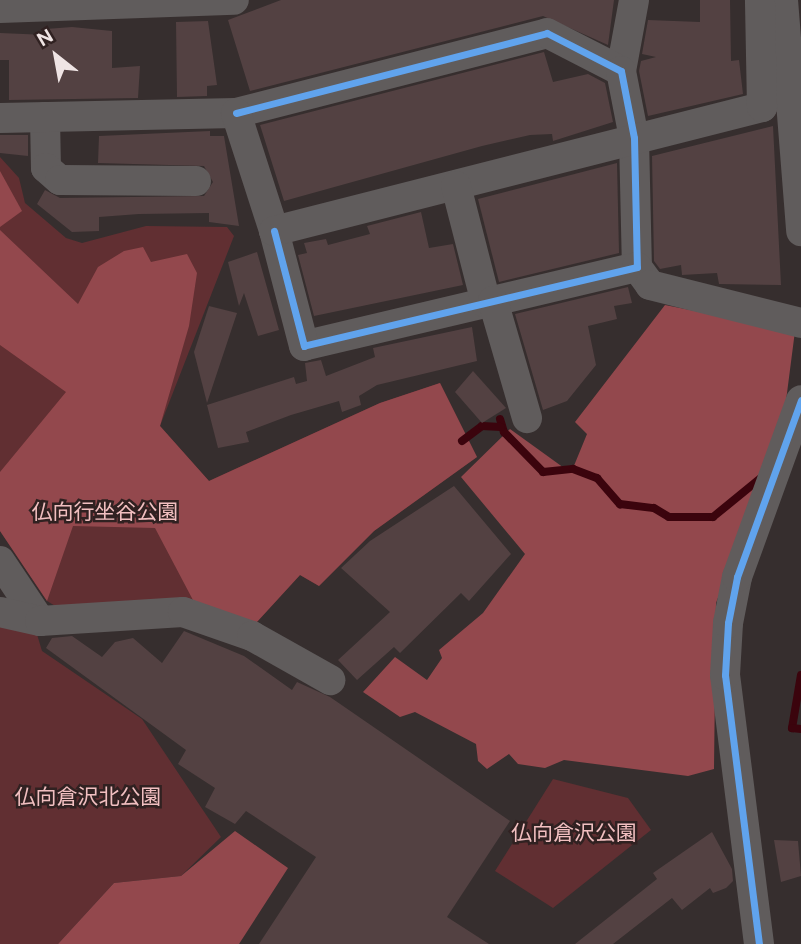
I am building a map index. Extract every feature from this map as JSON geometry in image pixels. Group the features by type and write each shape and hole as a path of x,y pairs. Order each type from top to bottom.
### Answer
{"street":[{"path":"0,8 234,0"},
{"path":"634,0 621,71 634,138 637,267 650,285 801,323"},
{"path":"274,231 762,107 760,0"},
{"path":"783,0 801,231"},
{"path":"0,118 236,113 547,33 621,71"},
{"path":"236,113 274,231 304,346 637,267"},
{"path":"45,117 46,168 60,180 196,181"},
{"path":"456,186 489,302 527,418"},
{"path":"759,944 725,675 728,623 737,577 801,400"},
{"path":"0,561 40,621"},
{"path":"0,612 40,621 183,612 252,636 330,680"}],"green space":[{"name":"仏向行坐谷公園","path":"0,157 19,178 25,203 66,238 82,243 146,226 227,227 234,236 160,426 209,481 380,403 440,383 477,457 374,531 319,586 300,575 256,623 72,616 47,601 0,531"},
{"path":"0,171 22,211 0,227"},
{"name":"仏向行坐谷公園","path":"0,230 78,304 98,267 124,251 143,247 151,262 187,254 197,273 189,326 160,426 209,481 380,403 440,383 477,457 374,531 319,586 300,575 256,623 194,602 155,528 73,526 47,601 0,531 0,472 66,392 0,345"},
{"path":"665,305 795,331 783,424 716,603 714,769 688,776 564,760 545,768 518,764 509,754 487,769 478,761 476,744 415,712 400,717 363,692 395,657 427,680 442,658 439,650 483,613 525,554 461,477 510,429 571,473 587,434 575,422"},
{"name":"仏向倉沢北公園","path":"0,626 36,631 42,651 142,719 221,837 181,876 114,883 58,944 0,944"},
{"name":"仏向倉沢公園","path":"553,779 628,798 651,830 553,908 495,871"},
{"path":"235,831 288,868 239,944 58,944 114,883 181,876"}],"building":[{"path":"281,0 614,0 608,45 543,16 250,91 228,20"},
{"path":"700,0 730,0 731,61 739,60 743,94 648,116 639,71 641,61 656,57 642,54 648,20 700,22"},
{"path":"208,21 217,85 207,86 207,96 177,97 176,22"},
{"path":"72,27 112,31 112,68 140,66 138,98 9,100 9,60 0,60 0,33 47,35 46,29"},
{"path":"544,52 553,82 588,74 605,83 613,122 553,141 552,134 530,135 482,146 284,201 260,125"},
{"path":"773,126 781,285 719,284 717,273 682,275 681,265 660,269 654,261 652,156"},
{"path":"210,131 210,136 224,136 239,226 209,222 209,213 139,214 99,217 99,231 72,232 37,204 45,190 60,198 204,196 213,182 204,166 98,163 99,136"},
{"path":"0,135 28,135 28,156 0,153"},
{"path":"617,163 619,253 499,282 478,199"},
{"path":"421,212 429,248 453,244 463,285 314,316 298,255 307,253 304,243 326,239 328,245 370,234 367,226"},
{"path":"257,252 279,330 258,336 244,293 239,306 228,262"},
{"path":"628,287 632,303 614,306 617,319 588,326 596,365 567,401 543,410 515,314"},
{"path":"209,306 237,313 207,403 194,352"},
{"path":"472,327 477,361 377,385 359,396 361,405 342,412 339,401 291,415 246,432 249,442 218,448 207,405 294,377 296,384 307,381 305,363 321,360 326,376 375,357 373,348"},
{"path":"473,371 506,408 482,423 455,392"},
{"path":"454,486 511,554 469,601 461,593 400,653 394,647 357,680 338,660 390,612 341,568 370,541"},
{"path":"184,631 244,656 292,690 297,682 330,697 510,821 447,917 489,944 259,944 316,857 246,811 235,824 205,807 215,788 178,764 186,750 46,648 52,638 72,636 102,657 115,642 133,638 162,663"},
{"path":"712,832 732,869 733,881 726,888 713,893 710,888 682,910 672,898 613,944 575,944 657,879 653,873"},
{"path":"774,840 798,841 801,876 781,882"}],"waterway":[{"path":"500,419 504,432 543,472 573,469 597,478 620,504 654,508 669,517 713,517 762,477"},
{"path":"462,441 482,426 501,427"},
{"path":"801,675 792,728 801,729"}],"cycle path":[{"path":"236,113 547,33 621,71 634,138 637,267 304,346 274,231"},
{"path":"759,944 725,675 728,623 737,577 801,400"}]}
